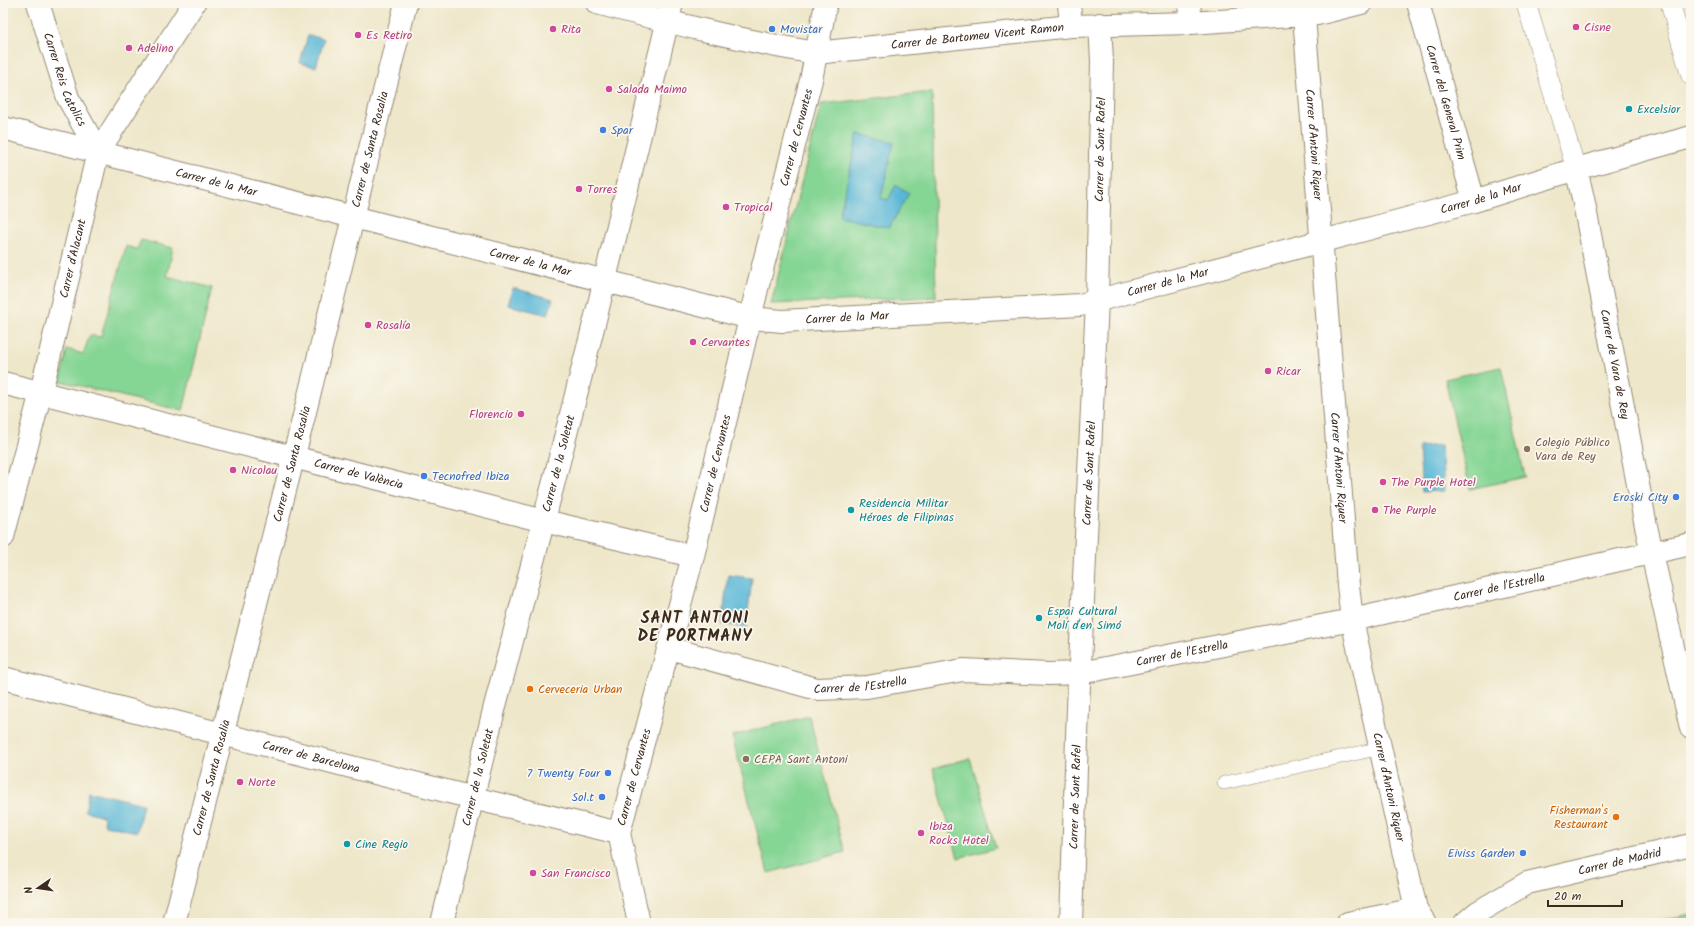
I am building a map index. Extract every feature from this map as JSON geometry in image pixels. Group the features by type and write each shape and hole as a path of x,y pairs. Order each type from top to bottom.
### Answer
{"street":[{"name":"Carrer Reis Catolics","path":"38,3 68,98 98,152"},
{"name":"Carrer d'Alacant","path":"3,536 41,392 98,152 194,3"},
{"name":"Carrer de Santa Rosalia","path":"174,923 294,456 406,3"},
{"name":"Carrer de Bartomeu Vicent Ramon","path":"597,3 671,12 784,48 816,53 1100,24 1190,13 1304,9 1317,14 1361,3"},
{"name":"Carrer de Cervantes","path":"639,923 619,832 693,556 750,318 811,80 826,3"},
{"path":"1069,3 1071,26"},
{"name":"Carrer del General Prim","path":"1418,3 1474,201"},
{"name":"Carrer de Vara de Rey","path":"1526,3 1576,169 1583,198 1646,526 1691,728"},
{"path":"1670,3 1691,76"},
{"name":"Carrer d'Antoni Riquer","path":"1304,9 1348,585 1352,620 1421,916"},
{"name":"Carrer de la Soletat","path":"442,923 495,706 544,521 671,12"},
{"name":"Carrer de Sant Rafel","path":"1071,923 1080,673 1097,301 1102,61 1100,24"},
{"name":"Carrer de la Mar","path":"3,128 750,318 782,321 1080,305 1474,201 1576,169 1691,137"},
{"name":"Carrer de València","path":"3,383 544,521 693,556"},
{"name":"Carrer de l'Estrella","path":"669,648 817,689 867,687 963,670 1048,674 1080,673 1352,620 1691,544"},
{"name":"Carrer de Barcelona","path":"3,678 473,798 619,832"},
{"name":"Carrer de Madrid","path":"1465,923 1478,912 1527,883 1691,845"},
{"path":"1348,923 1421,916"}],"lane":[{"path":"1224,783 1381,748"}],"green space":[{"path":"932,92 936,297 771,304 821,104"},
{"path":"141,240 173,248 167,276 212,288 183,411 60,381 67,349 83,354 90,335 101,337 126,246 137,249"},
{"path":"1501,367 1525,477 1470,489 1445,379"},
{"path":"809,716 845,852 768,873 732,736"},
{"path":"970,758 996,848 958,858 933,769"},
{"path":"1691,914 1691,923 1645,923"}],"water":[{"path":"308,35 324,39 316,67 300,63"},
{"path":"858,134 894,142 881,198 888,200 896,185 909,193 889,228 839,217"},
{"path":"513,288 553,299 548,315 508,305"},
{"path":"1441,445 1444,491 1422,492 1419,447"},
{"path":"728,575 752,578 746,628 722,624"},
{"path":"89,791 143,804 137,832 105,825 103,816 85,811"}],"place":[{"name":"Cisne","path":"1576,27"},
{"name":"Rita","path":"553,29"},
{"name":"Movistar","path":"772,29"},
{"name":"Es Retiro","path":"358,35"},
{"name":"Adelino","path":"129,48"},
{"name":"Salada Maimo","path":"609,89"},
{"name":"Excelsior","path":"1629,109"},
{"name":"Spar","path":"603,130"},
{"name":"Torres","path":"579,189"},
{"name":"Tropical","path":"726,207"},
{"name":"Rosalía","path":"368,325"},
{"name":"Cervantes","path":"693,342"},
{"name":"Ricar","path":"1268,371"},
{"name":"Florencio","path":"521,414"},
{"name":"Colegio Público Vara de Rey","path":"1527,449"},
{"name":"Nicolau","path":"233,470"},
{"name":"Tecnofred Ibiza","path":"424,476"},
{"name":"The Purple Hotel","path":"1383,482"},
{"name":"Eroski City","path":"1676,497"},
{"name":"Residencia Militar Héroes de Filipinas","path":"851,510"},
{"name":"The Purple","path":"1375,510"},
{"name":"Espai Cultural Molí d'en Simó","path":"1039,618"},
{"name":"Cerveceria Urban","path":"530,689"},
{"name":"CEPA Sant Antoni","path":"746,759"},
{"name":"7 Twenty Four","path":"608,773"},
{"name":"Norte","path":"240,782"},
{"name":"Sol.t","path":"602,797"},
{"name":"Fisherman's Restaurant","path":"1616,817"},
{"name":"Ibiza Rocks Hotel","path":"921,833"},
{"name":"Cine Regio","path":"347,844"},
{"name":"Eiviss Garden","path":"1523,853"},
{"name":"San Francisco","path":"533,873"}],"district":[{"name":"SANT ANTONI DE PORTMANY","path":"695,627"}]}
